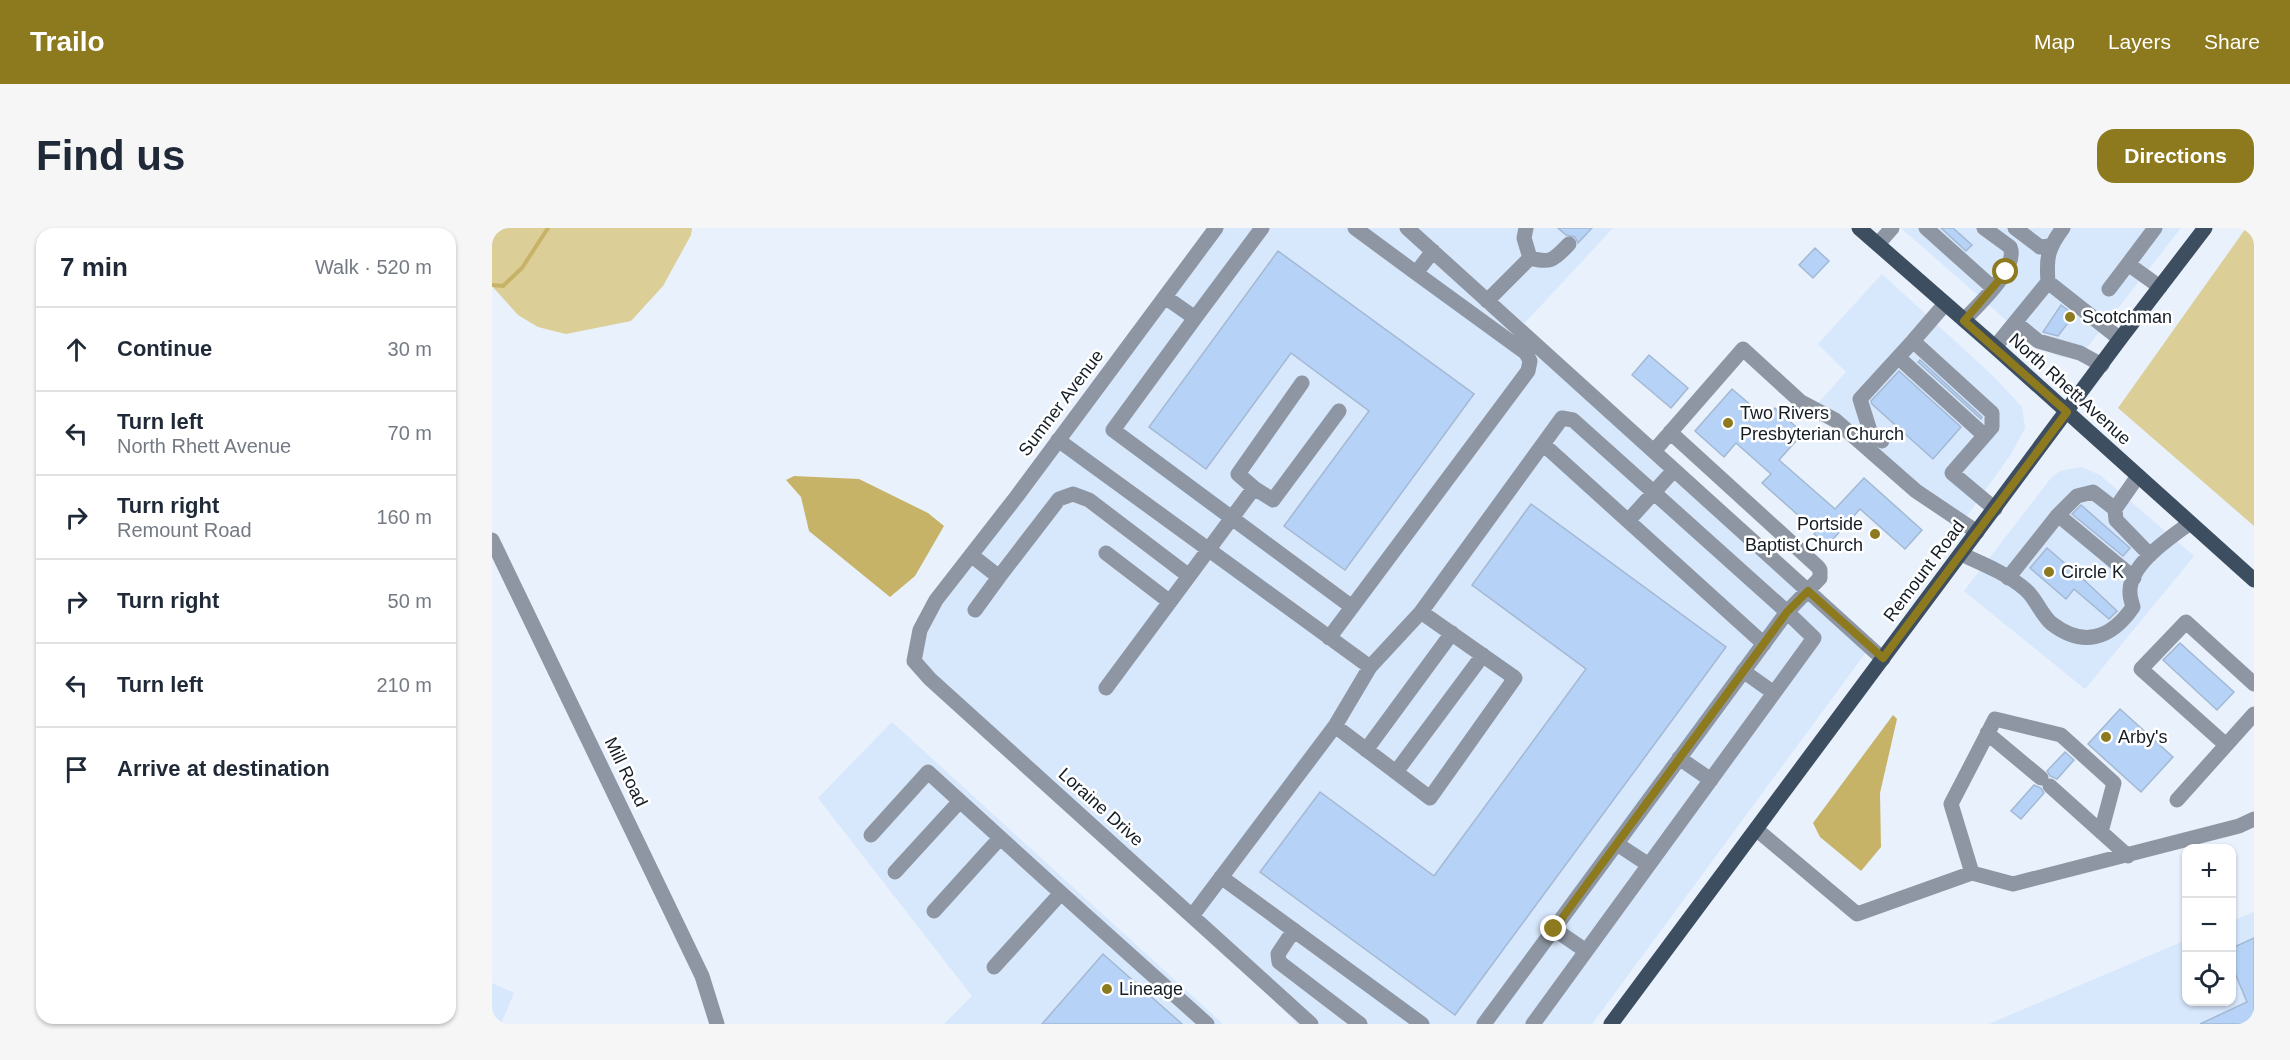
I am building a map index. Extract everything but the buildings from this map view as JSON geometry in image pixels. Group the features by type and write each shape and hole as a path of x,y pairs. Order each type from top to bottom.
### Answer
{"main road":[{"name":"North Rhett Avenue","path":"1859,228 2254,580"},
{"name":"Remount Road","path":"1611,1024 2205,228"}],"street":[{"name":"Sumner Avenue","path":"936,600 1215,228"},
{"path":"1262,228 1113,430 1352,607"},
{"path":"1329,638 1528,370 1530,361 1526,353 1355,228"},
{"path":"1407,228 1883,658"},
{"path":"1526,228 1524,238 1530,258"},
{"path":"1878,244 1892,228"},
{"path":"1926,228 1993,288"},
{"path":"1964,321 2010,266 2012,253 2010,248 1984,228"},
{"path":"2015,228 2040,247 2050,246"},
{"path":"1995,347 2048,282 2047,265 2050,246 2063,228"},
{"path":"2109,289 2155,228"},
{"path":"1530,258 1544,262 1553,260 1569,244"},
{"path":"1416,273 1433,251"},
{"path":"1488,301 1530,258"},
{"path":"2128,264 2160,287"},
{"path":"2048,282 2120,339"},
{"path":"1165,297 1195,318"},
{"path":"1882,441 1870,430 1860,399 1945,304"},
{"path":"2016,323 2038,341 2080,353 2102,365"},
{"path":"1913,341 1992,413 1992,427 1952,473 1995,509"},
{"path":"1654,451 1743,349 1801,402 1835,420 1916,491 1977,532"},
{"path":"1899,358 1984,435"},
{"path":"1924,381 1940,366"},
{"path":"1938,392 1952,377"},
{"path":"1302,383 1238,474 1254,488 1273,500 1339,411"},
{"path":"1951,403 1965,389"},
{"path":"1965,416 1979,401"},
{"path":"1192,916 1335,726 1370,667 1421,612 1562,418 1573,420 1814,638 1533,1024"},
{"path":"1492,1022 1554,929 1743,671 1787,612 1820,578 1818,567 1670,432"},
{"path":"1058,440 1370,667"},
{"path":"1543,444 1764,644"},
{"path":"1628,521 1674,470"},
{"path":"2138,476 2115,509 2116,520 2150,555"},
{"path":"1106,688 1254,488"},
{"path":"2008,578 2058,514 2077,496 2093,492 2115,509"},
{"path":"975,610 1059,499 1073,494 1089,500 1189,576"},
{"path":"2058,514 2134,578"},
{"path":"1961,554 1994,568 2026,590 2050,622 2077,638 2105,634 2123,622 2133,607 2129,591 2137,570 2150,555 2190,523"},
{"name":"Mill Road","path":"492,540 702,976 717,1024"},
{"path":"1106,553 1170,602"},
{"path":"971,555 999,577"},
{"name":"Loraine Drive","path":"936,600 920,630 915,661 930,679 1311,1024"},
{"path":"1335,726 1430,798 1515,678 1421,612"},
{"path":"2226,745 2141,669 2186,622 2254,684"},
{"path":"1366,750 1452,633"},
{"path":"1396,772 1483,655"},
{"path":"1743,671 1774,693"},
{"path":"2254,689 2254,695"},
{"path":"2177,800 2254,714"},
{"path":"1972,873 1951,804 1995,719 2061,735 2114,783 2101,832"},
{"path":"1987,733 2128,856"},
{"path":"1679,759 1711,780"},
{"path":"871,834 928,772 1207,1024"},
{"path":"895,872 960,801"},
{"path":"1756,829 1857,914 1972,873 2013,884 2128,856 2239,826 2254,819"},
{"path":"934,911 1000,838"},
{"path":"1617,843 1649,865"},
{"path":"1221,877 1422,1024"},
{"path":"994,967 1061,892"},
{"path":"1554,929 1586,951"},
{"path":"1294,930 1278,954 1279,962 1360,1024"}],"shaded area":[{"path":"492,228 692,228 691,235 663,286 631,321 566,334 538,327 518,315 492,286"},
{"path":"1214,228 1613,228 1519,329 1870,647 1592,1024 1297,1024 1192,916 914,661 920,630"},
{"path":"1901,228 2181,228 2078,359 2061,357 2037,347"},
{"path":"2246,228 2254,228 2254,526 2118,408"},
{"path":"1882,274 1993,376 2022,407 2025,428 2011,454 1962,523 1814,408 1846,372 1818,344"},
{"path":"2081,467 2100,475 2194,556 2085,689 1964,591 2051,478 2060,471"},
{"path":"794,476 859,479 928,513 944,526 915,576 890,597 809,531 801,497 786,480"},
{"path":"1893,715 1897,719 1880,793 1881,847 1861,871 1820,837 1813,823"},
{"path":"892,722 1223,1024 944,1024 972,996 818,798"},
{"path":"2254,912 2254,1024 1989,1024 2182,942 2182,1006 2236,1006 2236,919"},
{"path":"492,983 514,993 501,1024 492,1024"}],"waterway":[{"path":"492,285 503,286 522,268 548,228"}],"place":[{"name":"Scotchman","path":"2070,317"},
{"name":"Two Rivers Presbyterian Church","path":"1728,423"},
{"name":"Portside Baptist Church","path":"1875,534"},
{"name":"Circle K","path":"2049,572"},
{"name":"Arby's","path":"2106,737"},
{"name":"Lineage","path":"1107,989"}],"route":[{"path":"1554,929 1787,612 1808,591 1883,658 2067,412 1964,321 2006,272"}]}
